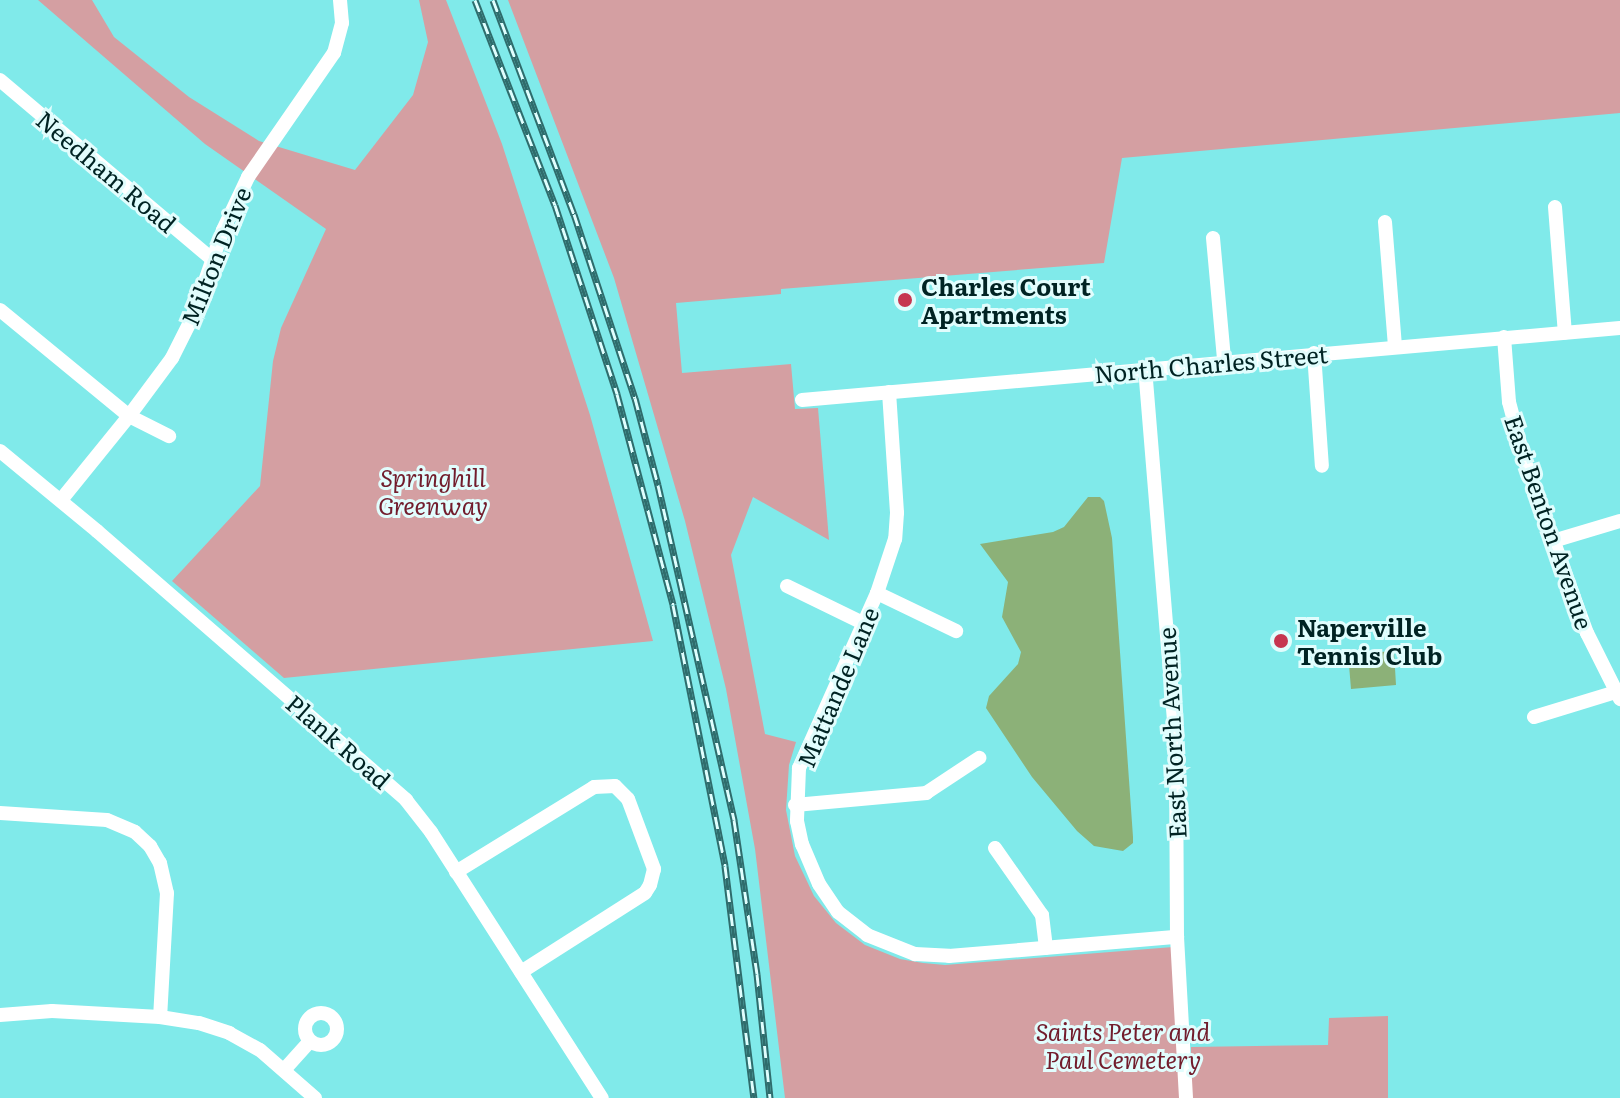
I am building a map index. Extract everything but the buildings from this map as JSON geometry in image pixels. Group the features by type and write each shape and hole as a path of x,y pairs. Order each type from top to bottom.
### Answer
{"street":[{"name":"Milton Drive","path":"61,500 172,358 248,177 281,125 330,62 339,38 340,0"},
{"name":"Needham Road","path":"0,80 214,261"},
{"path":"1555,207 1565,333"},
{"path":"1385,222 1395,345"},
{"path":"1213,238 1224,360"},
{"path":"0,310 129,416 169,436"},
{"name":"North Charles Street","path":"802,400 1224,360 1620,328"},
{"name":"East Benton Avenue","path":"1504,337 1513,419 1553,541 1595,653 1618,695"},
{"path":"1314,353 1322,466"},
{"name":"East North Avenue","path":"1145,368 1176,747 1177,937 1186,1098"},
{"name":"Mattande Lane","path":"889,392 897,513 895,539 877,593 807,744 799,768 795,805 802,844 819,884 838,912 867,935 904,951 931,956 1177,937"},
{"name":"Plank Road","path":"0,451 394,787 418,815 602,1098"},
{"path":"1553,541 1620,521"},
{"path":"787,586 863,623"},
{"path":"877,593 956,631"},
{"path":"1534,717 1618,695"},
{"path":"795,805 926,793 979,758"},
{"path":"456,872 594,787 615,786 628,799 654,869 650,885 645,893 521,972"},
{"path":"0,813 107,820 135,832 150,846 160,863 167,893 160,1017"},
{"path":"995,848 1042,915 1046,948"},
{"path":"0,1015 52,1011 160,1017 199,1023 229,1033 284,1070 315,1098"},
{"path":"284,1070 310,1041"}],"green space":[{"name":"Springhill Greenway","path":"38,0 92,0 114,37 189,97 259,141 355,170 413,95 428,42 419,0 446,0 502,144 590,415 653,641 284,678 172,581 260,486 273,361 281,328 326,229 205,144"},
{"name":"Saints Peter and Paul Cemetery","path":"508,0 1620,0 1620,113 1122,158 1104,263 781,289 781,294 676,303 682,373 791,364 795,409 818,408 829,540 753,497 731,555 765,734 796,742 789,765 786,810 795,856 814,896 836,923 865,945 900,959 923,963 945,965 1173,947 1181,1098 785,1098 755,849 726,689 685,521 614,278"},
{"path":"1388,1016 1388,1098 1191,1098 1191,1047 1328,1045 1329,1018"}],"shaded area":[{"path":"1088,497 1100,497 1104,501 1112,538 1133,837 1133,843 1123,851 1094,846 1077,831 1032,777 986,708 989,696 1018,664 1021,652 1002,617 1008,582 980,544 1053,532 1064,527"},
{"path":"1394,651 1396,685 1351,689 1349,665 1380,663 1380,652"}],"railway":[{"path":"475,0 555,205 617,394 673,605 725,866 754,1098"},
{"path":"493,0 574,214 635,398 658,485 734,820 757,974 770,1098"}],"place":[{"name":"Charles Court Apartments","path":"905,300"},
{"name":"Naperville Tennis Club","path":"1281,641"}]}
